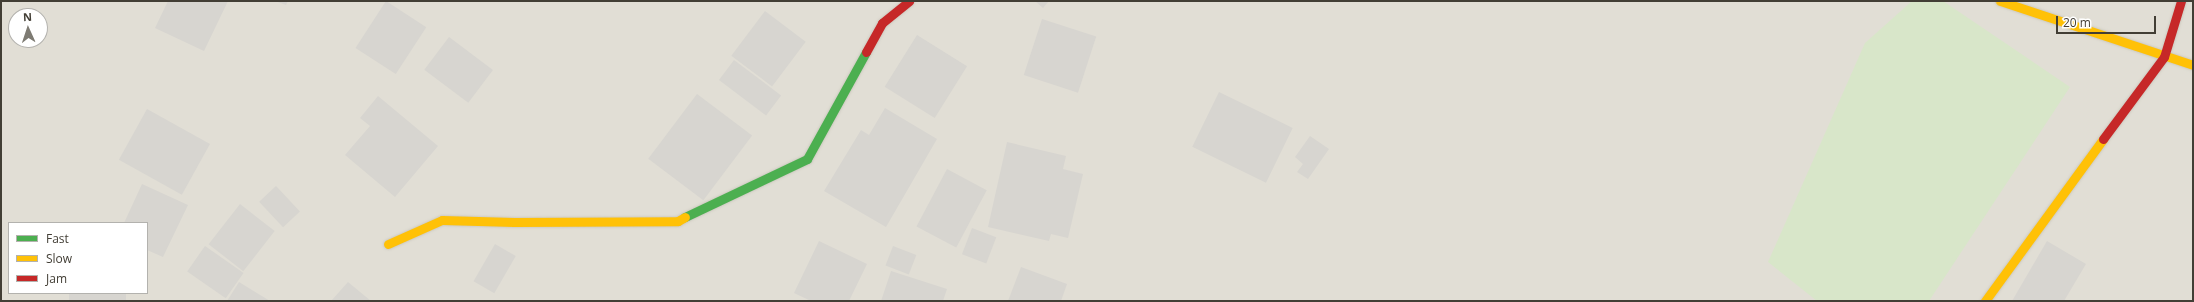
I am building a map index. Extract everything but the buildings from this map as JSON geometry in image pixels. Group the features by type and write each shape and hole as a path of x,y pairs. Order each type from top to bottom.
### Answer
{"street":[{"path":"388,244 442,220 514,222 678,221 807,158 882,23 909,1"},
{"path":"2000,1 2164,57 2193,65"},
{"path":"1985,301 1997,282 2164,57 2181,1"}],"shaded area":[{"path":"1,1 2193,1 2193,301 1,301"}],"green space":[{"path":"1912,1 1943,1 2070,87 1929,301 1817,301 1768,262 1865,43"}],"traffic: fast":[{"path":"685,217 807,159 866,52"}],"traffic: slow":[{"path":"2000,1 2193,65"},
{"path":"1985,301 2103,139"},
{"path":"388,244 442,220 514,222 678,221 685,217"}],"traffic: jam":[{"path":"866,52 882,23 909,1"},
{"path":"2103,139 2164,57 2181,1"}]}
